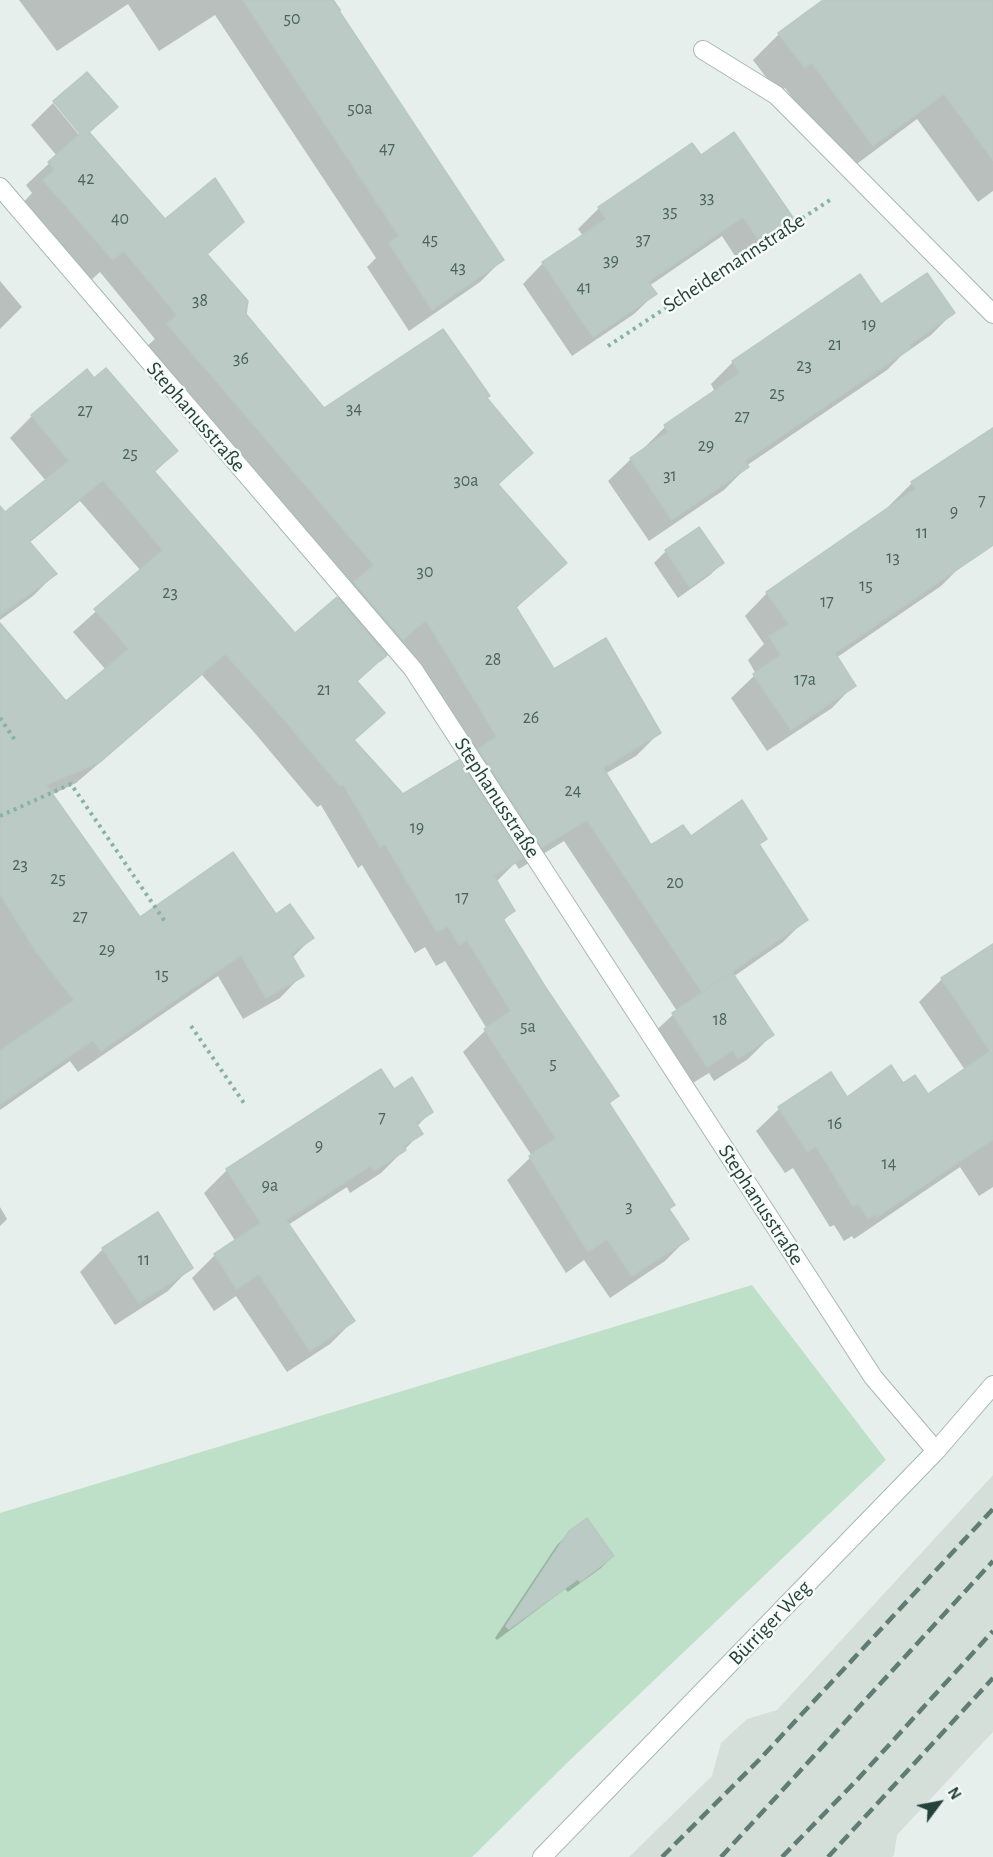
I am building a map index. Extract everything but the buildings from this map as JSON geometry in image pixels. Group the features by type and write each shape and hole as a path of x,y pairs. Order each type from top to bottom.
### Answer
{"street":[{"path":"703,50 776,95 993,314"},
{"name":"Stephanusstraße","path":"0,187 413,669 873,1377 936,1450"},
{"name":"Bürriger Weg","path":"542,1857 936,1450 993,1385"}],"path":[{"name":"Scheidemannstraße","path":"608,346 861,180"},
{"path":"0,718 15,740"},
{"path":"0,816 71,784 166,923"},
{"path":"191,1026 246,1106"}],"shaded area":[{"path":"993,1475 993,1732 897,1835 894,1855 892,1857 629,1857 712,1776 721,1743 747,1719 777,1710"}],"green space":[{"path":"752,1285 886,1460 569,1761 472,1857 0,1857 0,1513"}],"railway":[{"path":"662,1857 759,1760 993,1509"},
{"path":"721,1857 993,1561"},
{"path":"782,1857 857,1780 993,1631"},
{"path":"828,1857 993,1678"}]}
